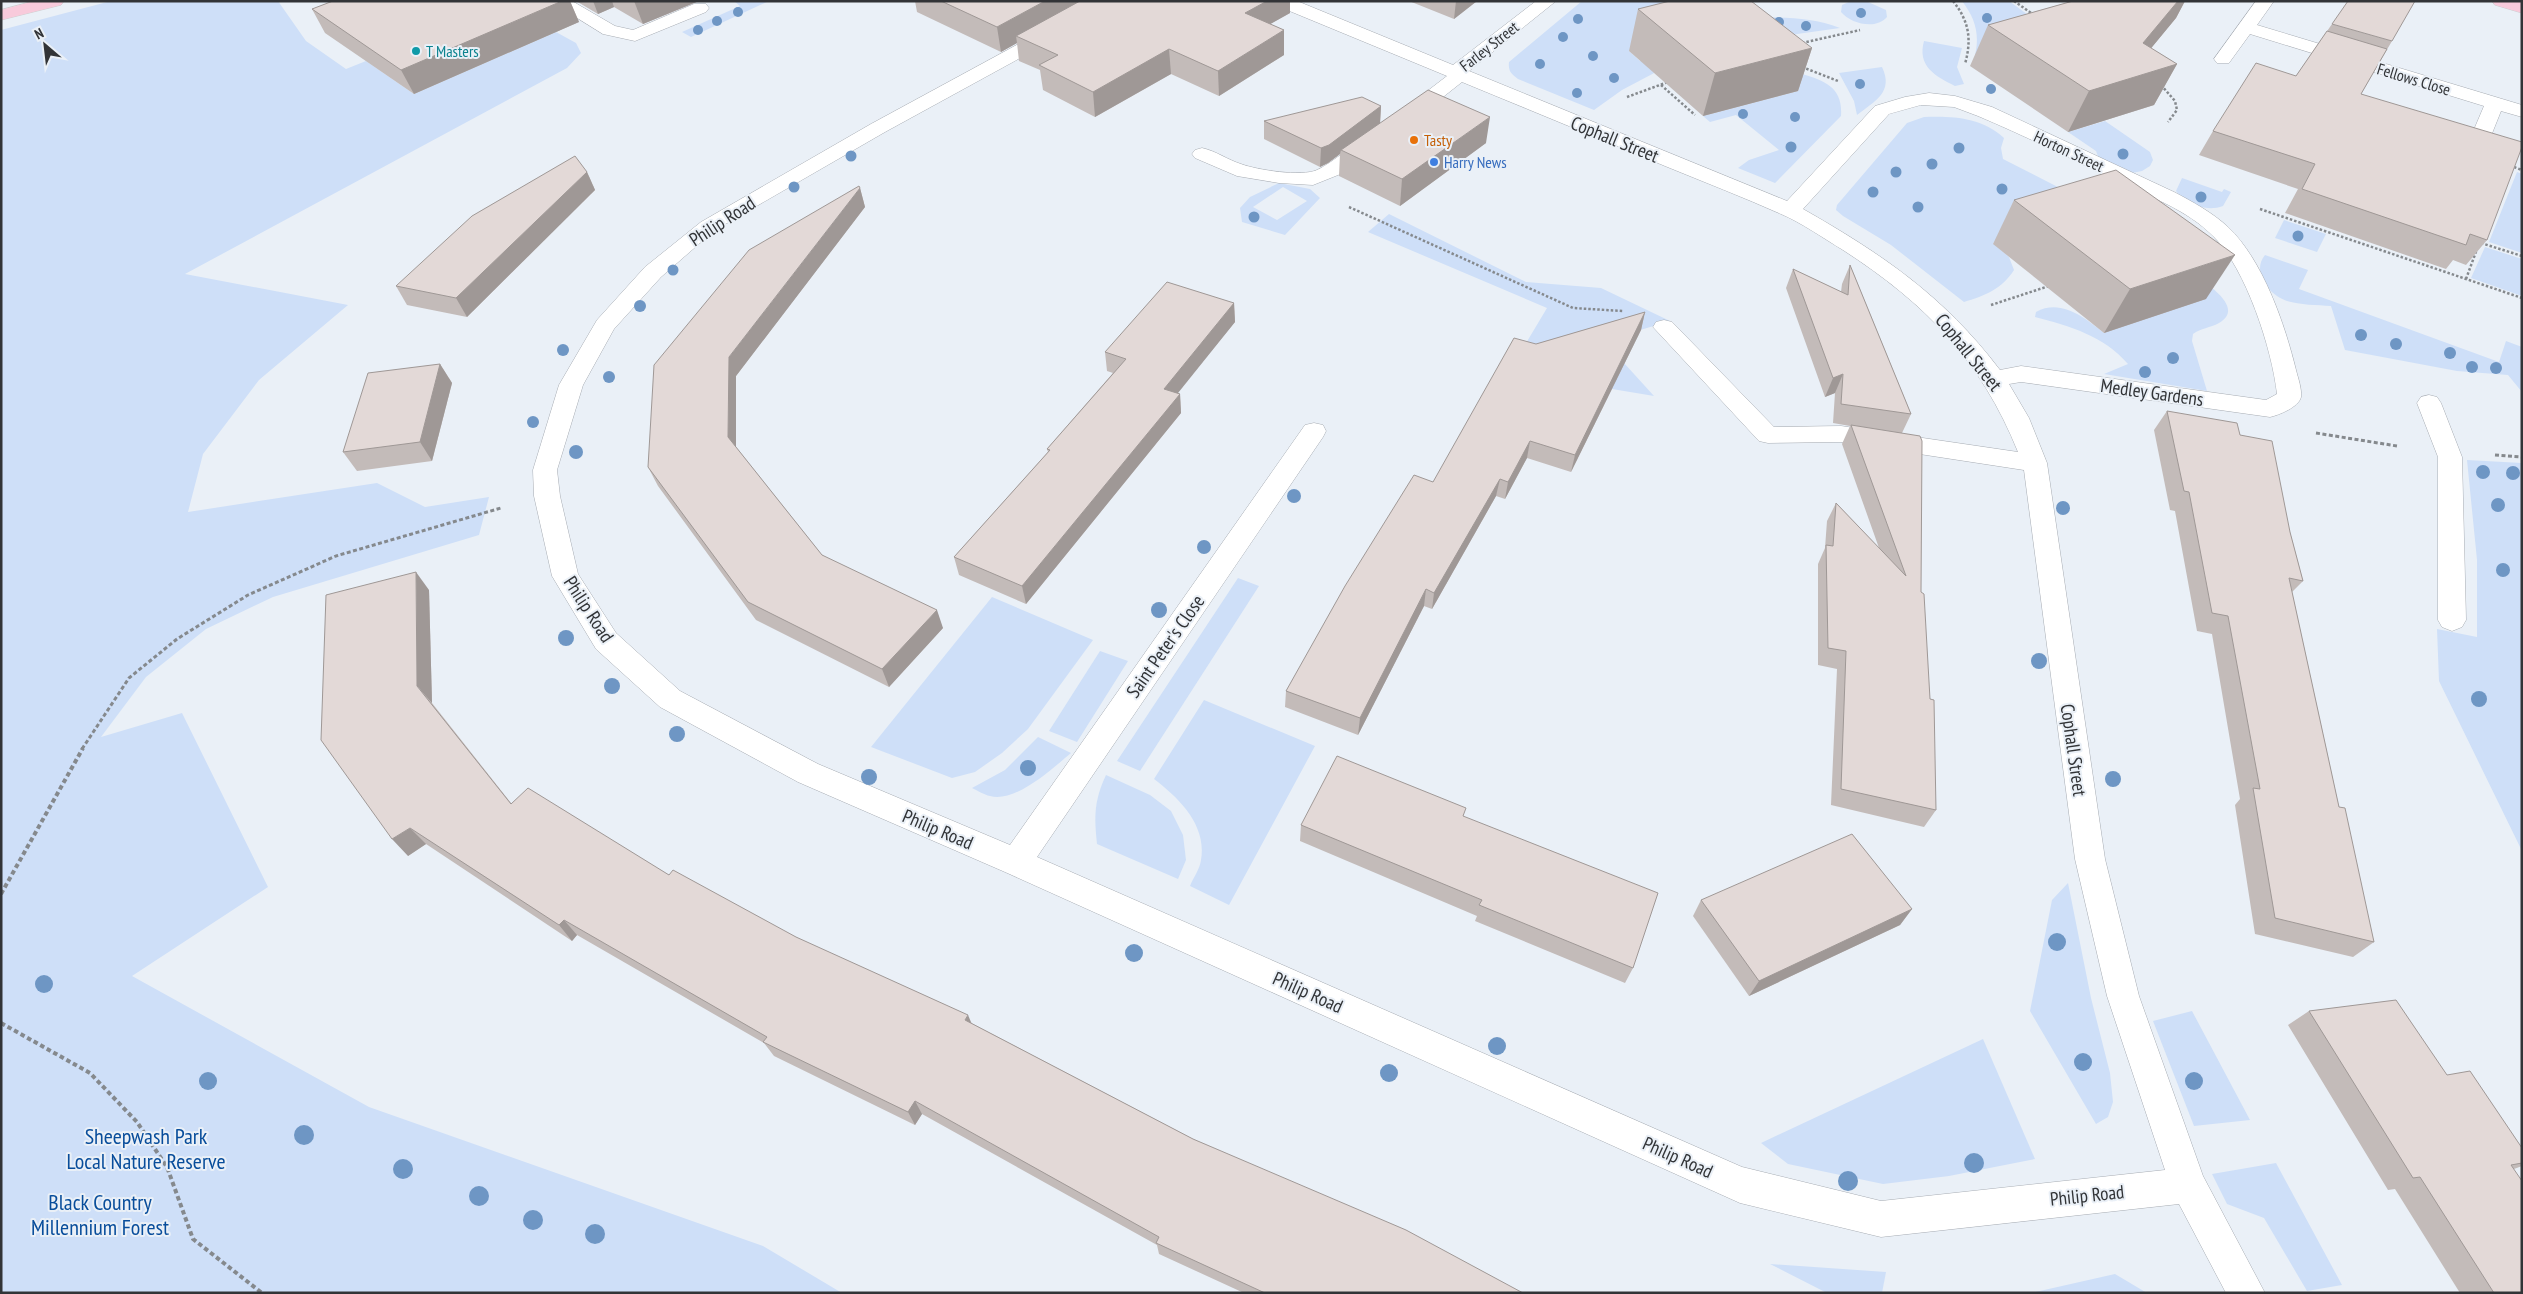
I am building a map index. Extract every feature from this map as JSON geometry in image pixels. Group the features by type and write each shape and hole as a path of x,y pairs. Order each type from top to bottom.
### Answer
{"main road":[{"path":"1,15 56,1"},
{"path":"2501,1 2522,8"}],"street":[{"name":"Philip Road","path":"1111,1 878,128 708,226 653,272 605,325 571,385 545,470 547,496 566,576 606,641 670,699 808,773 1016,862 1740,1185 1881,1219 2188,1185"},
{"name":"Cophall Street","path":"1281,1 1790,210 1844,240 1896,274 1952,323 1995,378 2025,434 2035,463 2090,859 2123,996 2188,1185 2246,1293"},
{"name":"Farley Street","path":"1314,179 1336,169 1386,131 1547,1"},
{"path":"2223,59 2265,1"},
{"path":"557,6 609,30 635,36 700,8"},
{"name":"Fellows Close","path":"2246,27 2522,112"},
{"name":"Horton Street","path":"1790,210 1882,110 1900,103 1923,99 1944,100 1975,107 2143,186 2191,211 2222,232 2245,267 2261,297 2289,380"},
{"path":"2477,146 2496,104"},
{"path":"1202,154 1237,170 1279,177 1314,179"},
{"path":"1664,327 1768,435 1841,434 2035,463"},
{"name":"Medley Gardens","path":"1995,378 2021,374 2270,409 2289,397 2289,380"},
{"path":"2429,403 2450,457 2452,620"},
{"name":"Saint Peter's Close","path":"1016,862 1314,430"}],"path":[{"path":"2014,1 2035,16"},
{"path":"1801,43 1860,30"},
{"path":"1797,65 1838,81"},
{"path":"1622,100 1669,81"},
{"path":"1660,84 1696,115"},
{"path":"2160,84 2176,101 2177,110 2168,122"},
{"path":"2511,166 2522,170"},
{"path":"1314,179 1338,202 1573,308 1613,309 1636,314 1664,327"},
{"path":"2257,208 2522,298"},
{"path":"2466,279 2484,234"},
{"path":"2378,249 2383,240"},
{"path":"2480,242 2522,256"},
{"path":"1983,307 2052,285"},
{"path":"1,894 84,746 129,678 177,639 248,595 336,556 504,507"},
{"path":"1,1023 90,1073 137,1122 167,1167 193,1239 262,1293"}],"green space":[{"name":"Sheepwash Park Local Nature Reserve","path":"111,1 278,1 306,41 346,69 366,61 414,94 556,32 576,43 581,53 567,68 185,274 348,305 259,380 203,454 188,512 377,483 425,507 489,497 479,535 273,597 206,629 146,677 101,737 182,713 268,887 132,976 369,1107 763,1246 842,1293 1,1293 1,30"},
{"path":"734,1 769,1 691,37 682,32 740,6"},
{"path":"1582,1 1662,1 1738,28 1629,51 1640,61 1645,60 1658,71 1622,90 1594,110 1518,79 1509,68 1509,62"},
{"path":"1851,1 1868,2 1886,10 1887,17 1882,21 1870,24 1851,20 1841,12 1842,5"},
{"path":"1962,1 2009,1 2060,38 1975,55 1977,33 1973,20"},
{"path":"1767,17 1813,20 1840,28 1790,35"},
{"path":"1924,41 1962,48 1957,67 1964,84 1955,86 1929,69 1923,57"},
{"path":"1882,67 1886,83 1881,95 1857,115 1854,101 1839,73"},
{"path":"1802,74 1825,83 1836,92 1841,106 1841,116 1775,183 1738,168 1749,160 1779,150 1736,115 1710,122 1703,116 1798,91"},
{"path":"1924,117 1966,119 1986,126 2004,138 2001,148 2003,159 2089,203 1993,243 2009,257 2014,270 2004,282 1992,291 1964,302 1891,245 1836,210 1837,205 1907,123"},
{"path":"2105,121 2150,152 2153,160 2150,166 2142,171 2132,173 2117,169 2099,159 2096,151 2068,132"},
{"path":"2517,172 2522,174 2522,253 2489,242"},
{"path":"2182,178 2222,192 2224,189 2231,192 2223,206 2204,208 2197,206 2185,200 2176,191"},
{"path":"1279,183 1310,189 1320,198 1285,235 1242,222 1240,208 1250,197","holes":["1283,187 1307,201 1277,220 1253,207"]},
{"path":"1389,214 1526,282 1601,288 1670,321 1604,341 1654,396 1612,389 1516,360 1547,308 1368,232"},
{"path":"2284,220 2326,234 2317,252 2275,238"},
{"path":"2485,247 2522,259 2522,296 2471,278"},
{"path":"2265,255 2308,270 2299,289 2499,362 2506,341 2522,347 2522,392 2508,375 2457,371 2345,350 2331,306 2287,301 2274,294 2268,288 2260,269"},
{"path":"2197,277 2216,291 2227,304 2228,311 2226,317 2219,323 2193,334 2192,341 2207,391 2104,374 2128,364 2119,354 2086,333 2035,317 2036,312 2045,308 2063,309 2081,316 2104,333"},
{"path":"2467,460 2522,463 2522,851 2439,681 2437,629 2477,637 2477,560"},
{"path":"1238,578 1259,586 1140,771 1117,761"},
{"path":"992,597 1093,640 1028,729 1002,753 975,772 952,778 871,747"},
{"path":"1100,651 1128,661 1077,742 1049,731"},
{"path":"1204,700 1315,746 1229,905 1190,886 1200,863 1202,847 1200,835 1189,814 1181,804 1154,779"},
{"path":"1038,737 1071,753 1034,783 1011,794 1000,797 990,796 972,788 1005,770"},
{"path":"1106,775 1150,795 1171,811 1183,835 1186,860 1178,879 1097,844 1095,825 1097,801"},
{"path":"2068,883 2091,998 2110,1073 2113,1102 2108,1117 2096,1124 2030,1011 2052,900"},
{"path":"2192,1011 2250,1120 2194,1126 2153,1021"},
{"path":"1983,1039 2035,1159 1949,1176 1883,1184 1788,1164 1761,1143"},
{"path":"2276,1163 2342,1285 2307,1291 2264,1218 2227,1204 2212,1174"},
{"path":"1770,1264 1886,1272 1882,1293 1827,1293"},
{"path":"2115,1274 2147,1293 2031,1293"}],"building":[{"path":"333,1 562,1 401,70 312,9"},
{"path":"941,1 1045,1 997,27"},
{"path":"1080,1 1267,1 1245,13 1284,30 1218,71 1169,49 1093,92 1039,65 1058,55 1016,36"},
{"path":"1670,1 1751,1 1812,48 1715,73 1638,9"},
{"path":"2073,1 2178,1 2143,43 2177,64 2089,91 1988,25"},
{"path":"2348,1 2415,1 2392,41 2332,24"},
{"path":"2327,31 2387,49 2361,94 2522,142 2522,147 2487,240 2470,234 2466,245 2302,189 2315,164 2213,131 2256,63 2296,76"},
{"path":"1428,90 1490,117 1402,179 1341,150"},
{"path":"1362,97 1381,106 1329,145 1321,148 1264,121"},
{"path":"575,156 587,172 456,298 396,286 472,216"},
{"path":"2116,170 2235,255 2130,289 2014,200"},
{"path":"859,186 860,188 729,357 728,437 822,555 937,610 882,669 748,602 648,467 654,365 749,250"},
{"path":"1850,265 1911,414 1841,404 1843,374 1833,378 1793,269 1848,295"},
{"path":"1167,282 1234,303 1164,389 1180,394 1022,586 954,557 1050,450 1047,449 1126,359 1105,352"},
{"path":"1645,312 1575,455 1530,441 1508,482 1500,479 1434,593 1426,589 1360,718 1286,691 1345,586 1414,475 1433,482 1514,338 1536,344"},
{"path":"440,364 420,442 343,452 368,373"},
{"path":"2167,411 2237,423 2240,435 2272,441 2290,532 2303,581 2289,578 2339,807 2345,808 2374,942 2275,918 2253,788 2260,789 2228,616 2212,613 2189,492 2184,491"},
{"path":"1851,425 1920,436 1922,441 1921,592 1924,594 1930,699 1934,700 1936,810 1841,789 1846,651 1828,648 1826,545 1833,546 1836,503 1906,576"},
{"path":"416,572 417,686 511,804 528,788 669,875 673,870 796,937 968,1015 965,1020 1193,1139 1406,1230 1523,1293 1265,1293 1156,1243 1159,1237 915,1101 908,1112 763,1042 767,1037 564,920 559,925 410,828 392,839 321,740 326,595"},
{"path":"1337,756 1466,808 1463,816 1658,893 1633,968 1479,905 1482,900 1301,825"},
{"path":"1852,834 1912,909 1759,981 1701,900"},
{"path":"2396,1000 2447,1075 2470,1071 2522,1148 2522,1163 2511,1165 2522,1181 2522,1293 2494,1293 2420,1177 2413,1178 2309,1011"}],"place":[{"name":"T Masters","path":"416,51"},
{"name":"Tasty","path":"1414,140"},
{"name":"Harry News","path":"1434,162"}],"park label":[{"name":"Black Country Millennium Forest","path":"100,1214"}]}
